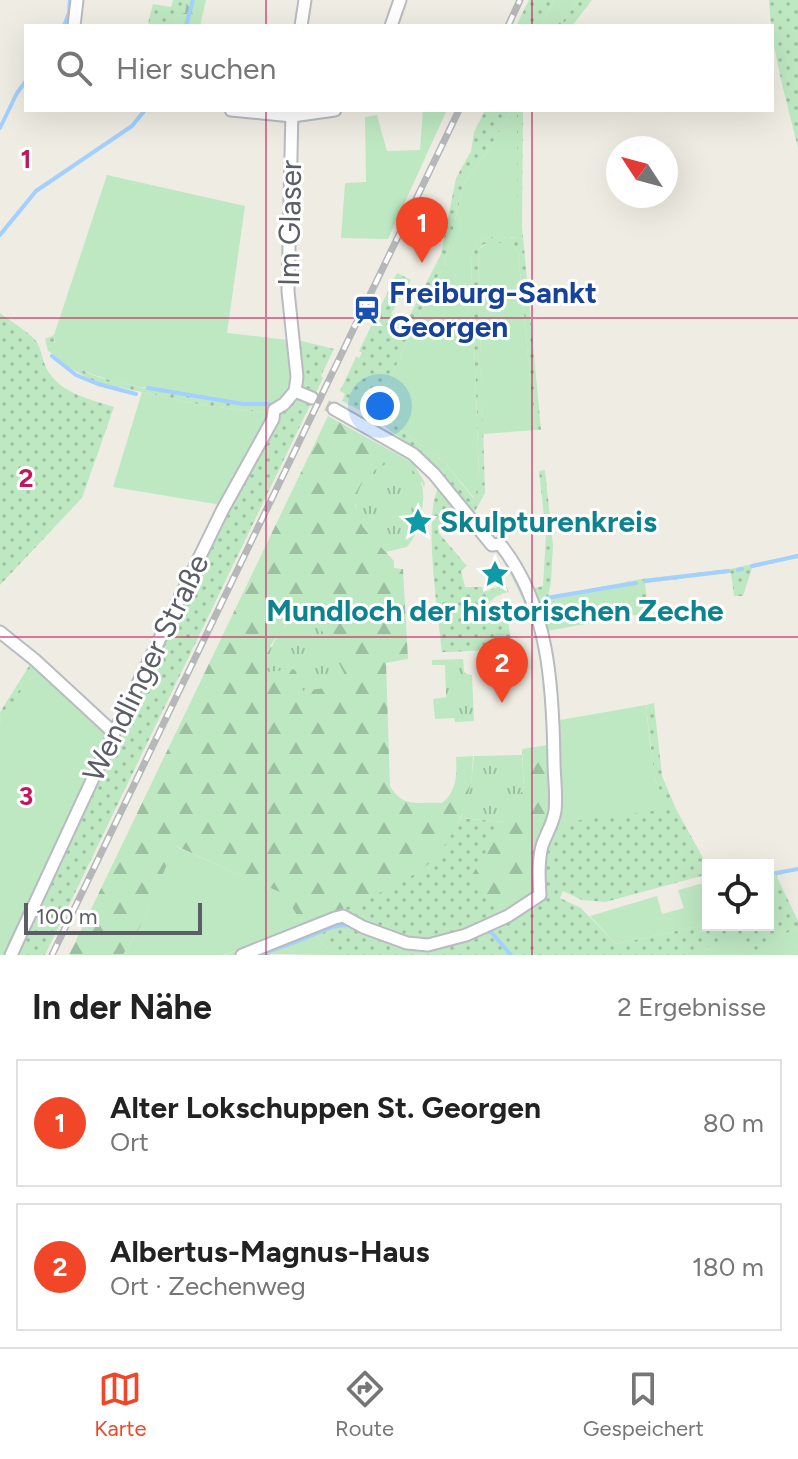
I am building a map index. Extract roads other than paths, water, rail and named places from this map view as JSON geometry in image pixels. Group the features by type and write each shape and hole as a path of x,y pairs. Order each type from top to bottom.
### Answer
{"street":[{"path":"74,24 77,0"},
{"path":"301,24 305,0"},
{"path":"392,24 400,0"},
{"name":"Im Glaser","path":"272,112 292,113 288,291 297,377 295,391"},
{"path":"295,391 312,398"},
{"name":"Wendlinger Straße","path":"11,955 222,511 273,419 274,410 295,391"},
{"path":"242,955 343,916 407,943 428,945 466,935 508,916 540,895 538,875 542,848 554,817 552,691 538,618 515,566 500,544 492,545 434,474 413,454 334,409"},
{"path":"0,632 114,733"}],"waterway":[{"path":"65,24 70,0"},
{"path":"187,24 193,0"},
{"path":"0,128 24,84"},
{"path":"0,235 36,191 132,126 143,112"},
{"path":"52,356 76,375 136,394"},
{"path":"148,388 243,404 269,404"},
{"path":"752,566 798,556"},
{"path":"738,570 742,569"},
{"path":"645,581 728,571"},
{"path":"546,598 636,583"},
{"path":"776,873 798,869"},
{"path":"259,955 329,928 351,925"},
{"path":"484,931 491,932 511,955"}],"tunnel":[{"path":"312,398 334,409"}],"railway":[{"path":"509,24 520,0"},
{"path":"52,955 458,112"}],"place":[{"name":"Alter Lokschuppen St. Georgen","path":"422,263"},
{"name":"Freiburg-Sankt Georgen","path":"367,310"},
{"name":"Skulpturenkreis","path":"418,522"},
{"name":"Mundloch der historischen Zeche","path":"495,574"},
{"name":"Albertus-Magnus-Haus","path":"502,703"}]}
